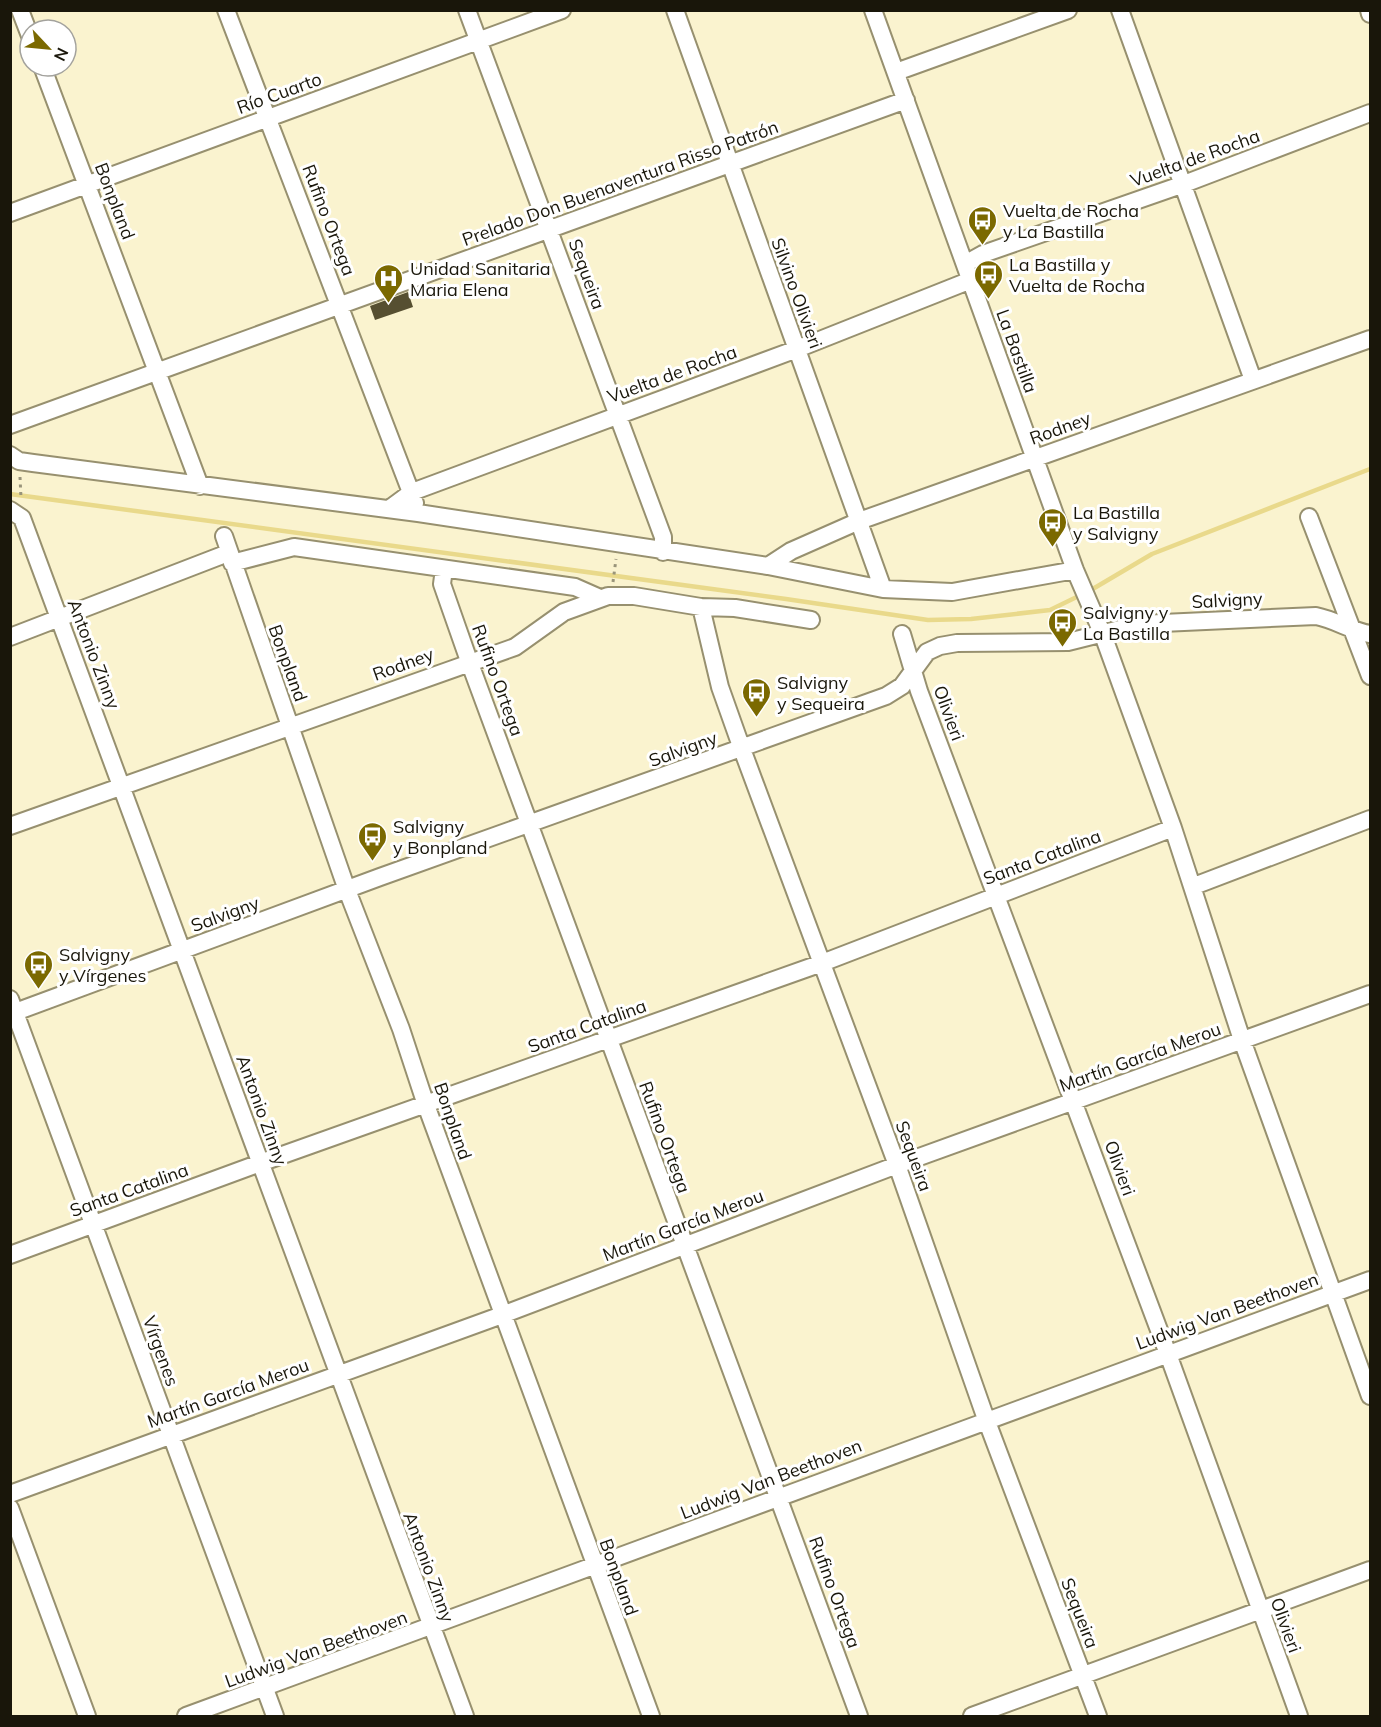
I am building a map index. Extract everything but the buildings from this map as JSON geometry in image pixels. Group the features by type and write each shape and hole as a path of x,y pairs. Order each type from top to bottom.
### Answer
{"street":[{"name":"Rufino Ortega","path":"226,10 341,304 418,513"},
{"name":"Sequeira","path":"467,10 663,537 663,552"},
{"name":"Río Cuarto","path":"10,213 89,186 268,117 562,10"},
{"name":"Silvino Olivieri","path":"675,10 728,164 883,589"},
{"name":"La Bastilla","path":"873,10 1075,570 1103,635"},
{"path":"896,72 1068,10"},
{"path":"1120,10 1253,380"},
{"name":"Bonpland","path":"47,78 200,486"},
{"name":"Prelado Don Buenaventura Risso Patrón","path":"10,425 906,100"},
{"name":"Vuelta de Rocha","path":"389,509 412,492 797,349 968,272 983,254 1184,184 1371,113"},
{"name":"Rodney","path":"768,566 791,551 859,521 1371,339"},
{"path":"15,458 200,486 418,513 663,552 768,566 883,589 952,592 1075,570"},
{"name":"Antonio Zinny","path":"16,514 123,786 337,1374 465,1716"},
{"path":"1309,517 1371,676"},
{"name":"Bonpland","path":"224,536 347,890 401,1029 502,1315 651,1716"},
{"path":"10,637 230,558 294,547 575,586 600,598"},
{"name":"Rufino Ortega","path":"444,569 442,584 469,661 859,1716"},
{"name":"Rodney","path":"10,826 469,661 515,647 535,636 564,612 600,598 634,596 701,608 735,608 810,620"},
{"name":"Sequeira","path":"701,608 720,687 742,749 897,1165 986,1419 1098,1716"},
{"name":"Salvigny","path":"12,1008 182,950 886,696 902,686 927,652 940,646 957,643 1068,642 1140,624 1316,616 1332,619 1354,631 1371,634"},
{"name":"Olivieri","path":"902,634 1299,1716"},
{"path":"1103,635 1194,886 1242,1040 1371,1396"},
{"path":"1194,886 1371,819"},
{"name":"Santa Catalina","path":"10,1255 260,1163 822,963 1173,828"},
{"name":"Martín García Merou","path":"10,1494 502,1315 897,1165 1371,994"},
{"name":"Vírgenes","path":"12,1008 94,1223 275,1716"},
{"name":"Ludwig Van Beethoven","path":"186,1716 431,1628 986,1419 1371,1280"},
{"path":"10,1508 87,1716"},
{"path":"972,1716 1371,1570"}],"path":[{"path":"15,458 16,514"},
{"path":"612,586 615,565"}],"waterway":[{"path":"10,494 928,620 971,619 1050,610 1091,590 1152,554 1370,469"}],"place":[{"name":"Vuelta de Rocha y La Bastilla","path":"982,246"},
{"name":"La Bastilla y Vuelta de Rocha","path":"988,300"},
{"name":"Unidad Sanitaria Maria Elena","path":"389,304"},
{"name":"La Bastilla y Salvigny","path":"1052,548"},
{"name":"Salvigny y La Bastilla","path":"1062,648"},
{"name":"Salvigny y Sequeira","path":"756,718"},
{"name":"Salvigny y Bonpland","path":"372,862"},
{"name":"Salvigny y Vírgenes","path":"38,990"}]}
